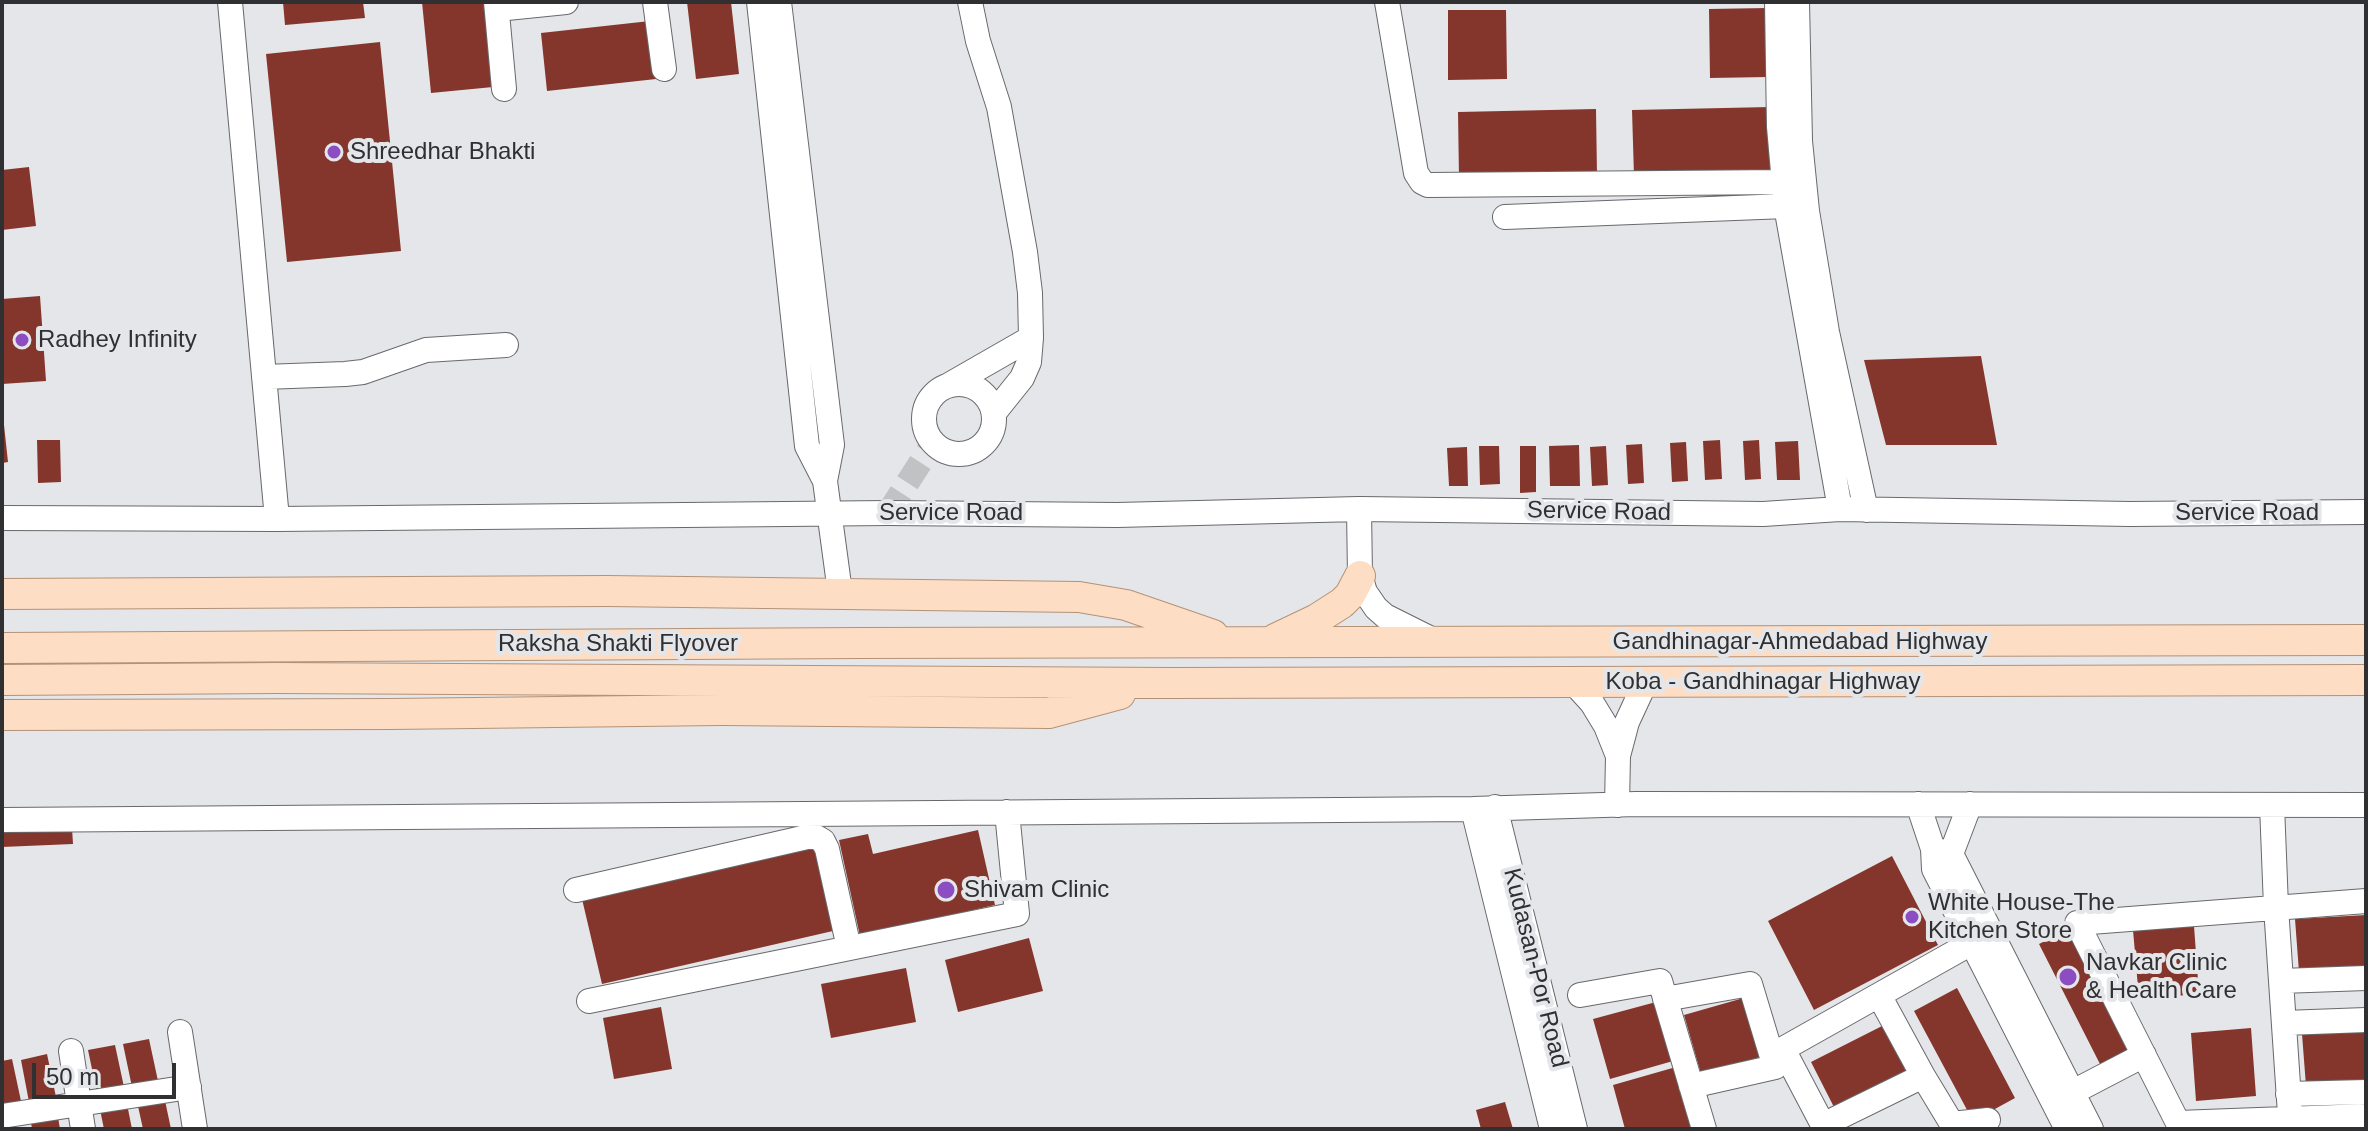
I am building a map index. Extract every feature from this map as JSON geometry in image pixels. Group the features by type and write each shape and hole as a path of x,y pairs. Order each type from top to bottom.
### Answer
{"main road":[{"path":"1266,643 1294,631 1342,603 1360,576"},
{"path":"2,594 575,591 1079,597 1126,605 1234,643"},
{"name":"Gandhinagar-Ahmedabad Highway","path":"1234,643 2366,640"},
{"name":"Raksha Shakti Flyover","path":"2,648 1234,643"},
{"name":"Raksha Shakti Flyover","path":"2,680 277,678 1161,683"},
{"name":"Koba - Gandhinagar Highway","path":"1161,683 2366,680"},
{"path":"2,715 721,710 1049,713 1161,683"}],"street":[{"path":"230,2 277,519"},
{"path":"504,89 496,5 566,2"},
{"path":"655,2 664,69"},
{"path":"759,2 807,446 825,481 840,592"},
{"path":"779,2 832,445 825,481"},
{"path":"970,2 978,41 999,107 1030,293 1029,362 1022,378 994,413"},
{"path":"1387,2 1416,173 1422,182 1785,194"},
{"path":"1777,2 1779,127 1785,194 1817,333 1866,510"},
{"path":"1797,2 1800,141 1817,333 1840,509"},
{"path":"1505,217 1785,194"},
{"path":"949,385 969,384 978,388 992,403 994,413 992,433 980,448 960,455 941,449 927,434 924,415 932,396 949,385 1031,338"},
{"path":"264,377 363,372 426,350 506,345"},
{"path":"1359,509 1360,576 1365,592 1385,616 1439,643"},
{"name":"Service Road","path":"2,518 277,519 831,513 1117,515 1359,509 1763,514 1840,509 2130,514 2366,512"},
{"path":"1617,805 1618,756 1627,722 1646,681"},
{"path":"1573,682 1592,703 1606,726 1618,756"},
{"path":"1918,804 1942,851"},
{"path":"1970,804 1934,869 1981,937 2073,1092 2091,1129"},
{"path":"2,820 1617,805 2366,805"},
{"path":"2272,805 2290,1113"},
{"name":"Kudasan-Por Road","path":"1484,808 1528,984 1575,1129"},
{"path":"589,1001 1017,914 1007,812"},
{"path":"576,890 816,837 823,841 827,849 849,948"},
{"path":"2366,901 2077,923 2179,1126 2290,1113 2366,1092"},
{"path":"1923,1076 1823,1125 1783,1049 1880,997 1981,937"},
{"path":"1981,937 2067,1129"},
{"path":"2281,981 2366,978"},
{"path":"1580,995 1660,981 1704,1129"},
{"name":"Kudasan-Por Road","path":"1528,984 1552,1129"},
{"path":"1665,999 1750,984 1775,1067 1691,1086"},
{"path":"1880,997 1952,1124 1988,1120"},
{"path":"2284,1023 2366,1020"},
{"path":"180,1032 195,1129"},
{"path":"71,1051 83,1129"},
{"path":"2073,1092 2144,1055"},
{"path":"2,1116 189,1087"},
{"path":"2290,1113 2366,1116"}],"building":[{"path":"283,2 363,2 365,18 285,25"},
{"path":"422,2 484,2 493,87 431,93"},
{"path":"687,2 731,2 739,74 696,79"},
{"path":"1767,8 1768,77 1710,78 1709,9"},
{"path":"1448,10 1506,10 1507,79 1448,80"},
{"path":"650,21 656,79 547,91 541,33"},
{"name":"Shreedhar Bhakti","path":"380,42 401,251 287,262 266,54"},
{"path":"1770,107 1771,173 1634,176 1632,110"},
{"path":"1596,109 1597,175 1459,178 1458,112"},
{"path":"29,167 36,226 2,230 2,170"},
{"name":"Radhey Infinity","path":"40,296 46,381 2,384 2,299"},
{"path":"1981,356 1997,445 1886,445 1864,360"},
{"name":"Radhey Infinity","path":"2,426 8,462 2,463"},
{"path":"37,440 60,440 61,482 38,483"},
{"path":"1720,440 1722,479 1705,480 1703,441"},
{"path":"1759,440 1761,479 1745,480 1743,441"},
{"path":"1798,441 1800,480 1777,480 1775,442"},
{"path":"1686,442 1688,481 1672,482 1670,443"},
{"path":"1642,444 1644,483 1628,484 1626,445"},
{"path":"1579,445 1580,486 1550,486 1549,446"},
{"path":"1479,446 1499,446 1500,484 1480,485"},
{"path":"1520,446 1536,446 1536,492 1520,493"},
{"path":"1606,446 1608,485 1592,486 1590,447"},
{"path":"1467,447 1468,486 1449,486 1447,448"},
{"path":"72,828 73,844 2,847 2,831"},
{"path":"978,830 995,905 860,936 839,840 868,834 873,854"},
{"path":"826,843 846,928 602,984 582,899"},
{"path":"1892,856 1938,945 1814,1010 1768,921"},
{"path":"2366,915 2366,967 2299,972 2295,919"},
{"path":"2194,926 2199,994 2139,999 2133,930"},
{"path":"2067,930 2128,1052 2101,1066 2039,944"},
{"path":"1029,938 1043,991 958,1012 945,960"},
{"path":"906,968 916,1022 831,1038 821,984"},
{"path":"1957,988 2015,1098 1973,1121 1914,1011"},
{"path":"1747,997 1764,1056 1701,1074 1684,1015"},
{"path":"1656,1002 1673,1061 1610,1079 1593,1019"},
{"path":"661,1007 672,1069 614,1079 603,1018"},
{"path":"1884,1025 1910,1076 1837,1113 1811,1062"},
{"path":"2251,1028 2256,1096 2196,1101 2191,1033"},
{"path":"2366,1029 2366,1082 2306,1086 2302,1034"},
{"path":"149,1039 158,1081 132,1087 123,1044"},
{"path":"115,1045 124,1087 97,1093 88,1050"},
{"path":"47,1054 56,1097 29,1102 21,1060"},
{"path":"12,1059 21,1101 2,1105 2,1061"},
{"path":"1676,1067 1693,1126 1683,1129 1625,1129 1613,1085"},
{"path":"163,1091 171,1129 143,1129 136,1097"},
{"path":"125,1094 132,1129 104,1129 98,1100"},
{"path":"1505,1102 1513,1129 1481,1129 1476,1110"},
{"path":"57,1111 60,1129 32,1129 30,1116"}],"tunnel":[{"path":"888,513 933,443"}],"place":[{"name":"Shreedhar Bhakti","path":"334,152"},
{"name":"Radhey Infinity","path":"22,340"},
{"name":"Shivam Clinic","path":"946,890"},
{"name":"White House-The Kitchen Store","path":"1912,917"},
{"name":"Navkar Clinic & Health Care","path":"2068,977"}]}
